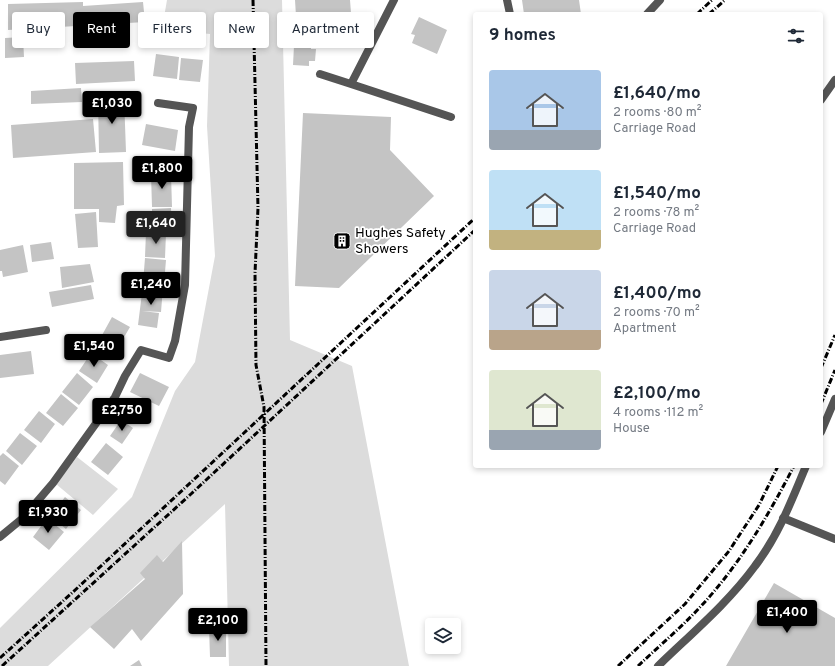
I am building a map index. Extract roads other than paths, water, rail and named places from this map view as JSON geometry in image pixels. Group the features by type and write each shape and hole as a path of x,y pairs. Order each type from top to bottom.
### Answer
{"street":[{"path":"351,84 394,0"},
{"path":"507,0 510,12"},
{"path":"650,12 660,0"},
{"path":"320,74 451,117"},
{"path":"823,97 835,80"},
{"path":"0,537 23,518 52,483 115,397 125,376 141,350 168,358 175,341 185,286 189,127 193,108 158,103"},
{"path":"0,337 46,330"},
{"path":"823,427 835,399"},
{"path":"658,666 739,586 769,545 783,518 805,468"},
{"path":"783,518 835,539"}],"railway":[{"path":"253,0 258,208 255,273 256,365 264,407 266,666"},
{"path":"699,12 712,0"},
{"path":"711,12 725,0"},
{"path":"0,658 473,220"},
{"path":"2,666 191,494 473,232"},
{"path":"823,363 835,335"},
{"path":"823,399 835,370"},
{"path":"618,666 685,604 729,551 759,505 777,468"},
{"path":"638,666 694,613 729,573 774,503 793,468"}],"place":[{"name":"Hughes Safety Showers","path":"342,241"}]}
